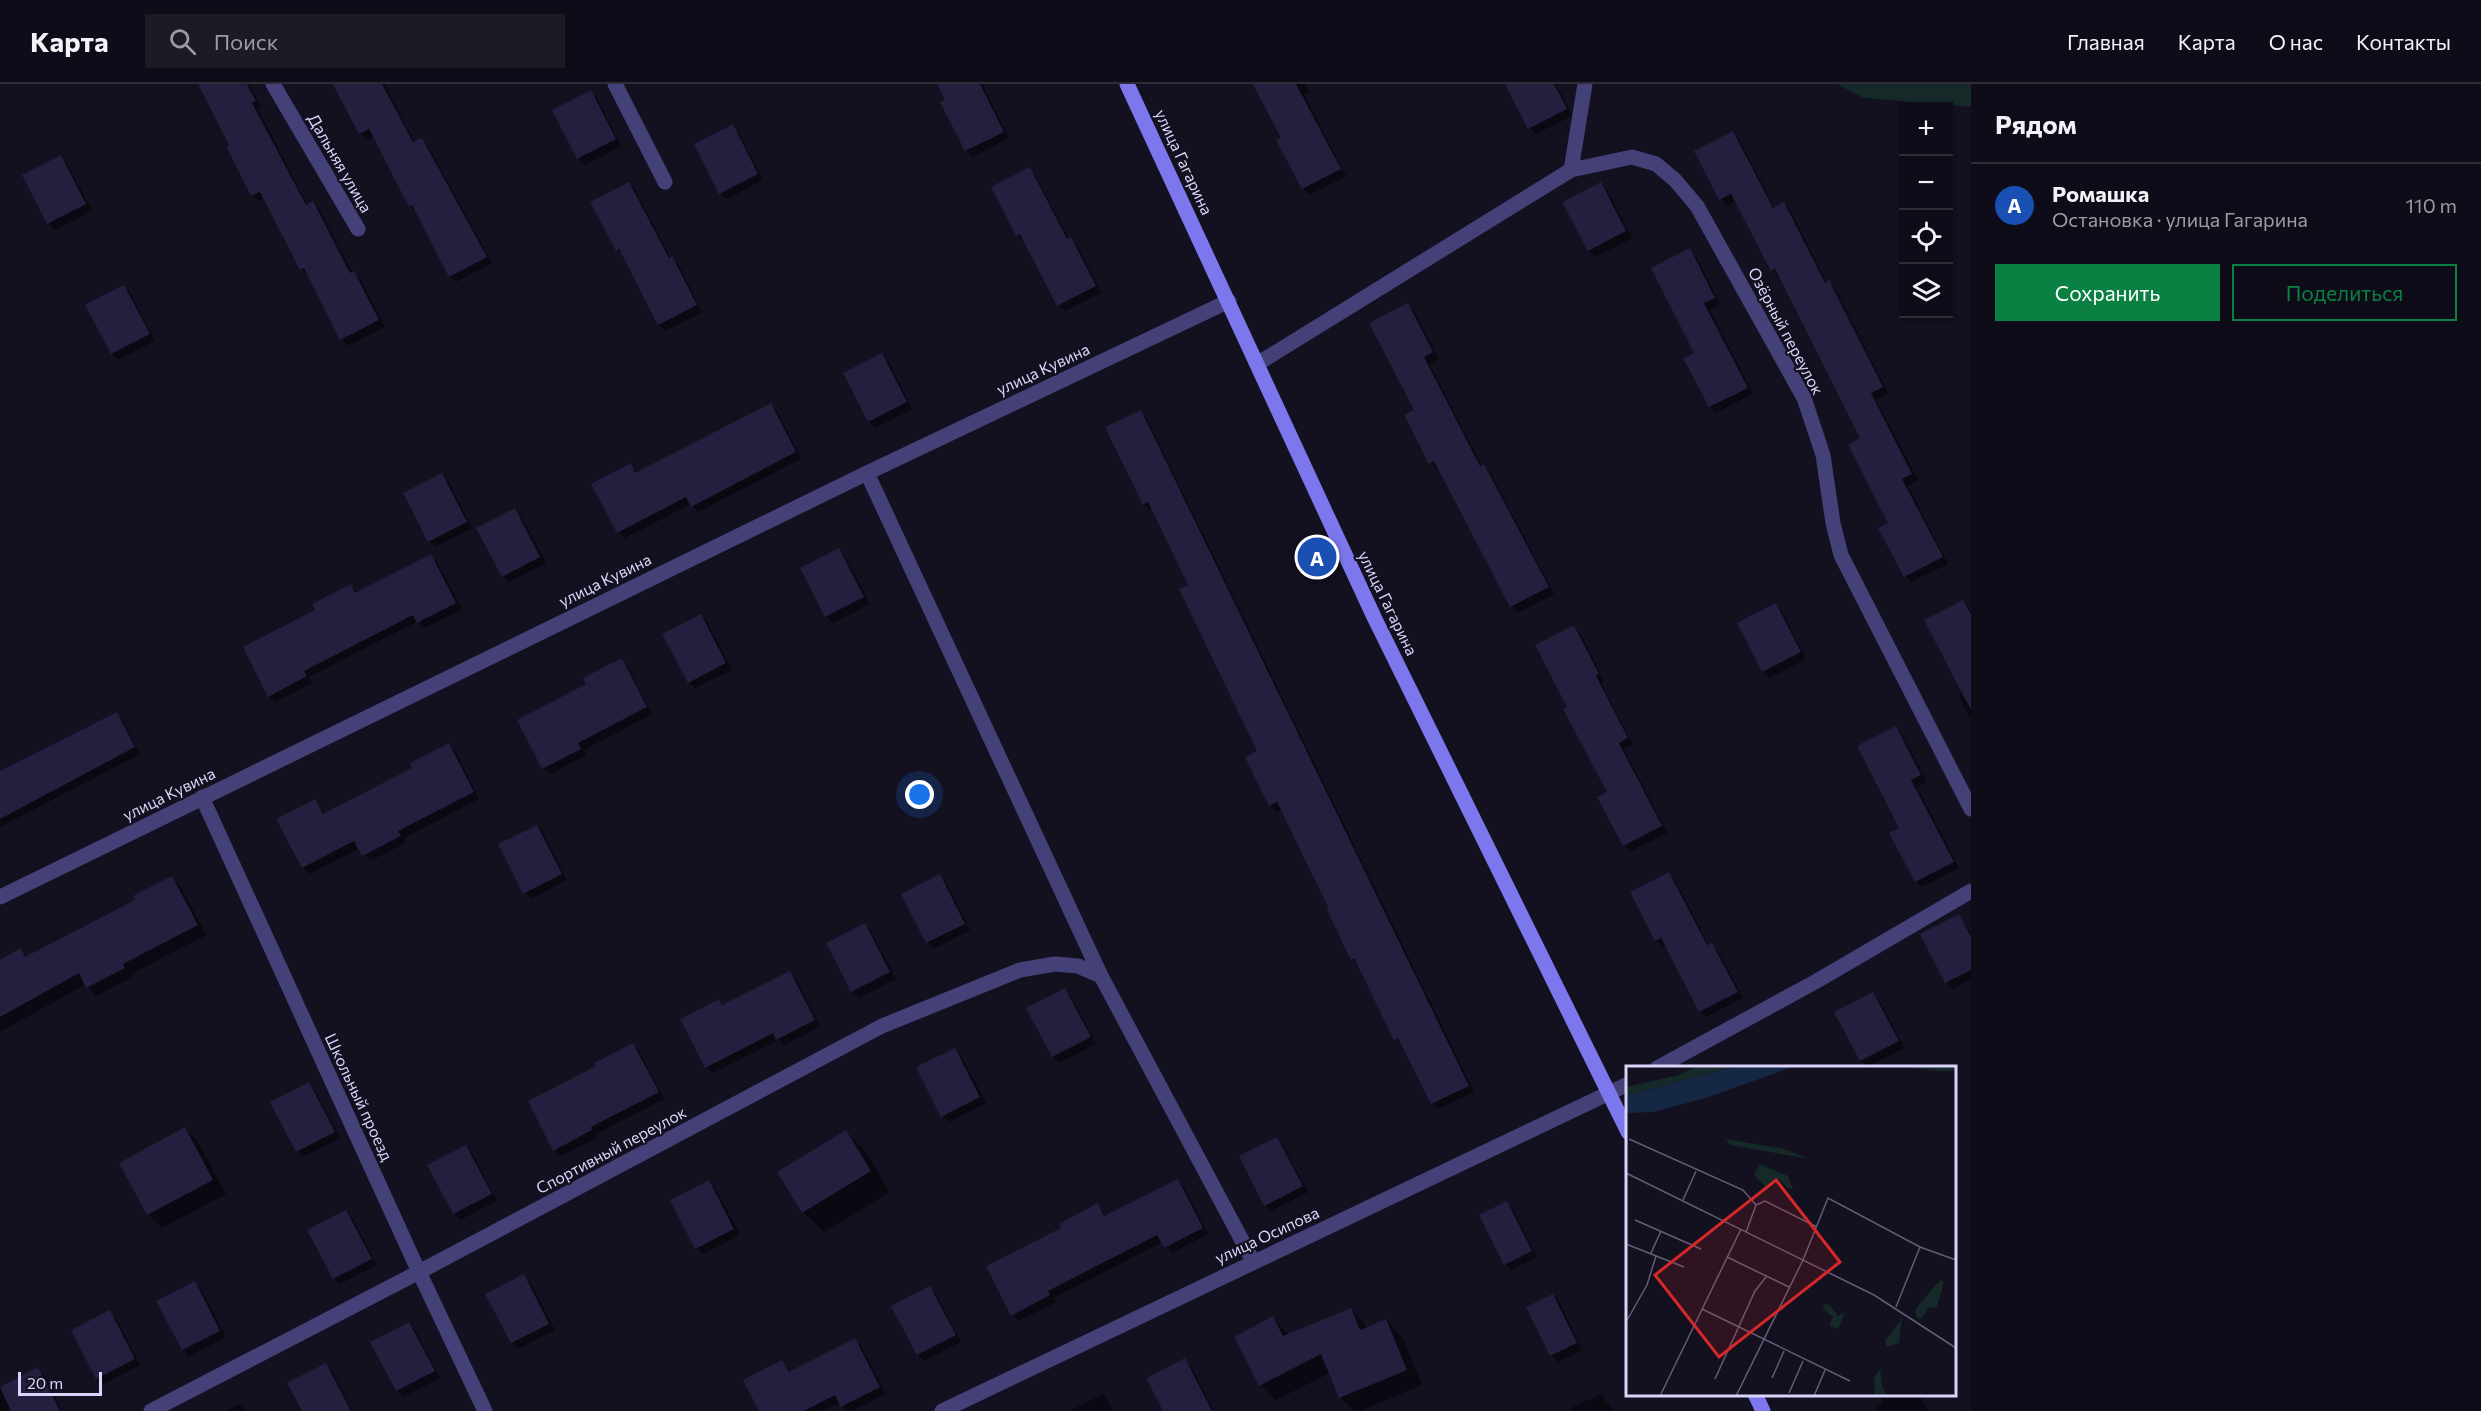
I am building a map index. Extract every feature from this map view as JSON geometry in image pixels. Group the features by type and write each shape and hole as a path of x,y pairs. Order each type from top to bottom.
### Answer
{"main road":[{"name":"улица Гагарина","path":"1127,84 1374,617 1626,1128"},
{"path":"1755,1396 1762,1411"}],"street":[{"name":"Дальняя улица","path":"273,84 358,229"},
{"path":"615,84 665,182"},
{"path":"1571,170 1585,84"},
{"name":"Озёрный переулок","path":"1257,364 1571,170 1632,157 1656,164 1675,180 1696,206 1804,398 1823,455 1833,523 1841,555 1971,809"},
{"name":"улица Кувина","path":"0,897 867,473 1229,301"},
{"path":"867,473 1101,976 1253,1261"},
{"name":"Школьный проезд","path":"202,797 419,1272 486,1411"},
{"path":"1661,1066 1815,982 1971,891"},
{"name":"Спортивный переулок","path":"151,1411 419,1272 882,1026 1020,970 1054,964 1078,966 1101,976"},
{"name":"улица Осипова","path":"942,1411 1626,1085"}],"green space":[{"path":"1837,84 1971,84 1971,107 1953,105 1953,102 1912,102 1864,98"}],"building":[{"path":"198,84 247,84 256,101 252,103 306,205 313,201 350,273 354,271 379,320 340,340 304,268 300,270 260,192 251,196 226,146 229,145"},
{"path":"333,84 382,84 413,142 422,138 487,257 449,277 412,205 409,207 369,129 359,134"},
{"path":"937,84 980,84 1004,132 965,151 940,102 945,100"},
{"path":"1253,84 1296,84 1341,169 1302,189 1276,140 1281,138"},
{"path":"1505,84 1554,84 1567,109 1528,129"},
{"path":"591,90 616,139 577,159 552,110"},
{"path":"733,124 758,174 719,194 694,144"},
{"path":"1733,131 1773,208 1784,202 1825,283 1829,280 1883,387 1871,393 1912,474 1902,479 1943,557 1904,577 1878,528 1888,523 1848,445 1860,438 1775,269 1771,271 1731,194 1719,200 1694,151"},
{"path":"61,155 86,204 47,224 22,175"},
{"path":"1030,167 1067,239 1071,237 1096,286 1057,306 1020,234 1016,236 991,187"},
{"path":"629,182 669,258 672,256 697,305 658,325 619,249 616,251 590,202"},
{"path":"1601,182 1626,231 1588,251 1562,202"},
{"path":"1690,248 1715,298 1704,303 1748,388 1709,407 1683,358 1694,353 1651,268"},
{"path":"124,285 150,334 111,354 85,305"},
{"path":"1408,303 1433,352 1424,357 1480,466 1484,464 1549,587 1510,607 1434,461 1429,464 1404,415 1414,410 1369,323"},
{"path":"882,353 907,402 868,422 843,373"},
{"path":"771,403 796,452 691,507 686,497 617,533 591,484 631,463 635,473"},
{"path":"1141,410 1469,1086 1431,1104 1398,1038 1394,1040 1354,958 1351,960 1277,802 1269,806 1245,757 1257,751 1179,589 1188,585 1148,502 1143,505 1105,427"},
{"path":"442,473 467,522 428,542 403,493"},
{"path":"515,508 540,557 502,577 476,528"},
{"path":"839,548 864,597 825,617 800,568"},
{"path":"431,554 456,603 417,623 413,615 304,671 307,676 268,697 243,647 315,610 312,604 351,584 355,593"},
{"path":"1963,600 1971,614 1971,710 1924,620"},
{"path":"1776,603 1801,652 1762,672 1737,623"},
{"path":"701,614 726,663 688,683 662,634"},
{"path":"1574,625 1599,674 1596,676 1628,738 1619,743 1662,826 1623,846 1597,797 1607,792 1563,709 1567,707 1535,645"},
{"path":"622,658 647,707 578,743 581,749 542,769 517,720 586,684 583,678"},
{"path":"117,712 135,747 0,819 0,771"},
{"path":"1896,726 1921,775 1911,780 1954,862 1915,882 1889,833 1899,828 1857,746"},
{"path":"449,743 474,792 398,831 401,836 362,856 354,841 302,868 276,819 315,799 323,814 412,768 410,763"},
{"path":"537,825 562,874 523,894 498,844"},
{"path":"1669,872 1707,945 1712,943 1738,992 1699,1012 1661,938 1655,941 1630,892"},
{"path":"940,874 965,924 926,943 901,894"},
{"path":"172,876 198,925 123,964 125,968 86,988 79,973 0,1017 0,960 21,948 25,957 135,900 133,896"},
{"path":"1959,914 1971,937 1971,970 1945,983 1920,934"},
{"path":"865,923 890,972 851,992 826,943"},
{"path":"790,971 815,1020 776,1040 773,1033 705,1068 680,1019 719,999 722,1005"},
{"path":"1065,988 1091,1037 1052,1057 1026,1008"},
{"path":"1873,992 1899,1041 1860,1061 1834,1012"},
{"path":"633,1043 659,1092 591,1127 592,1130 553,1151 528,1101 596,1066 594,1063"},
{"path":"955,1048 980,1097 941,1117 916,1067"},
{"path":"309,1082 335,1132 296,1152 270,1102"},
{"path":"185,1127 213,1180 147,1215 119,1163"},
{"path":"846,1130 871,1171 802,1213 777,1172"},
{"path":"1277,1137 1303,1186 1264,1206 1239,1156"},
{"path":"466,1145 492,1194 453,1214 427,1165"},
{"path":"1178,1179 1203,1228 1164,1248 1157,1235 1048,1291 1050,1295 1011,1316 986,1266 1061,1228 1059,1224 1098,1203 1104,1216"},
{"path":"709,1180 734,1229 695,1249 670,1200"},
{"path":"1507,1201 1532,1251 1504,1265 1479,1215"},
{"path":"346,1210 372,1259 333,1279 307,1230"},
{"path":"524,1274 549,1324 511,1343 485,1294"},
{"path":"195,1281 220,1331 182,1350 156,1301"},
{"path":"930,1286 956,1335 917,1355 891,1306"},
{"path":"1553,1294 1577,1343 1550,1356 1526,1307"},
{"path":"1351,1308 1360,1330 1386,1319 1407,1370 1339,1398 1321,1354 1259,1386 1234,1337 1273,1316 1283,1336"},
{"path":"110,1310 135,1359 96,1379 71,1330"},
{"path":"409,1322 435,1371 396,1391 370,1342"},
{"path":"855,1338 880,1387 841,1407 835,1395 804,1411 759,1411 743,1380 782,1360 789,1372"},
{"path":"1185,1358 1212,1411 1163,1411 1146,1378"},
{"path":"326,1363 351,1411 302,1411 287,1383"},
{"path":"38,1367 60,1411 11,1411 0,1387"}],"place":[{"name":"Ромашка","path":"1317,557"}]}
